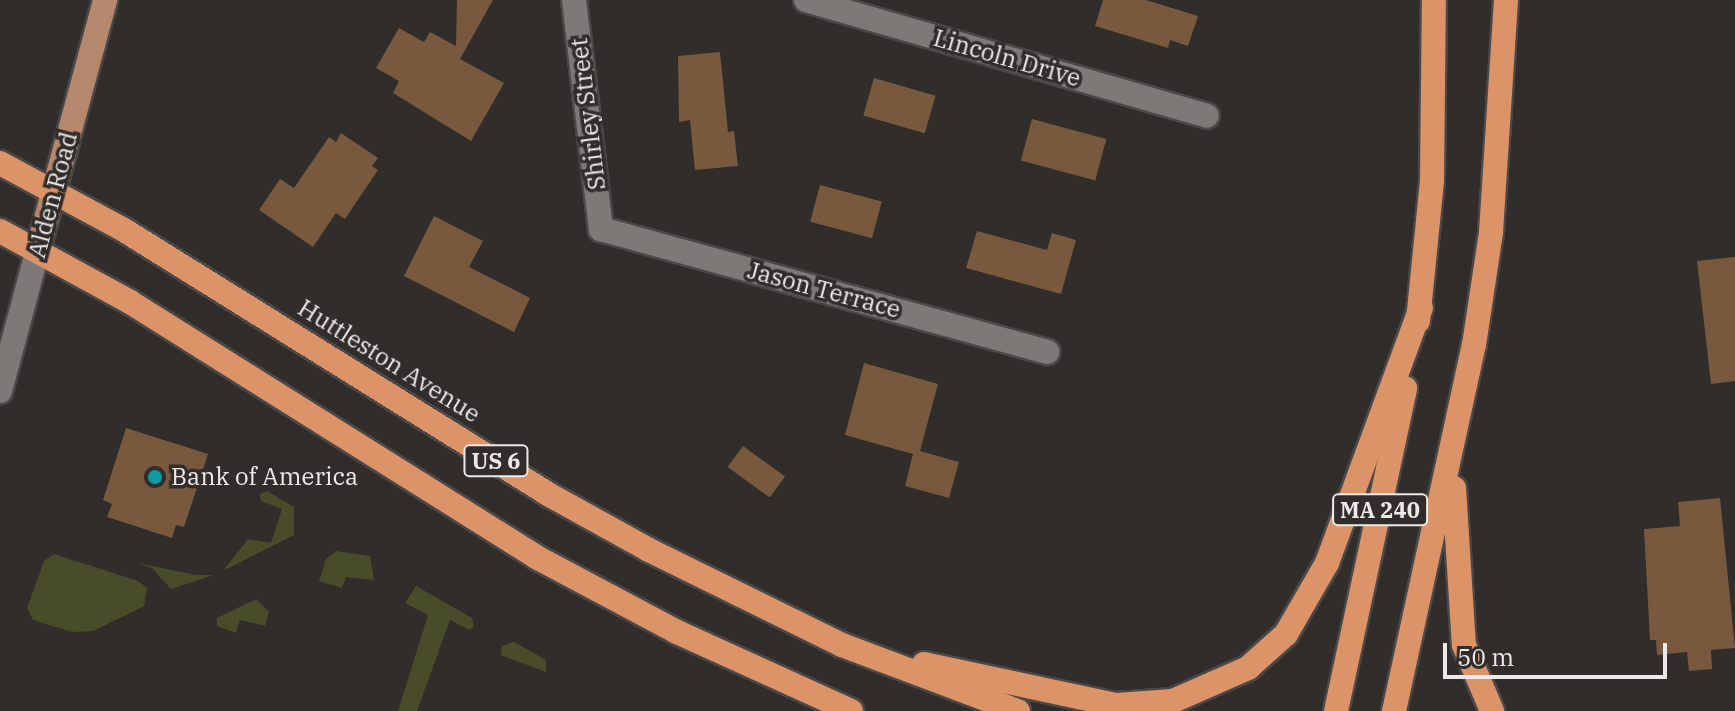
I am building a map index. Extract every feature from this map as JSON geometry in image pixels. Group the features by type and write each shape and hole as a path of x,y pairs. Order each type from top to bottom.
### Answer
{"highway":[{"name":"MA 240","path":"1336,711 1421,308 1432,181 1434,0"},
{"name":"MA 240","path":"1394,711 1454,450 1491,232 1506,0"},
{"name":"Huttleston Avenue","path":"0,163 54,190 548,494 842,645 1018,711"},
{"name":"US 6","path":"0,231 38,249 538,558 677,632 851,711"},
{"path":"842,645 1116,705 1173,701 1228,680 1286,634 1313,593 1340,535 1421,308"},
{"path":"1454,450 1464,645 1492,711"}],"main road":[{"name":"Alden Road","path":"38,249 105,0"}],"street":[{"name":"Shirley Street","path":"574,0 601,229"},
{"name":"Lincoln Drive","path":"806,0 1207,116"},
{"name":"Jason Terrace","path":"601,229 1047,352"},
{"name":"Alden Road","path":"0,391 38,249"}],"green space":[{"path":"267,491 294,507 294,535 223,571 248,539 271,543 282,509 261,501 260,494"},
{"path":"336,551 370,556 374,580 346,577 342,588 319,581 326,559"},
{"path":"54,554 138,581 147,588 144,606 93,631 72,632 33,620 27,608 44,561"},
{"path":"138,563 196,575 214,575 171,589 152,568"},
{"path":"416,586 472,618 474,626 470,630 450,620 417,711 398,711 428,615 405,603"},
{"path":"256,599 269,612 265,626 240,620 236,633 217,626 217,618"},
{"path":"514,642 546,660 546,672 501,655 502,646"}],"building":[{"path":"457,0 493,0 460,59 504,83 471,141 393,93 399,81 376,68 399,28 424,42 430,32 456,46"},
{"path":"1103,0 1146,0 1198,16 1188,46 1170,40 1168,48 1095,26"},
{"path":"720,52 728,132 734,131 738,166 695,170 690,120 679,122 678,56"},
{"path":"874,78 936,96 925,133 863,115"},
{"path":"1032,119 1106,139 1095,180 1021,161"},
{"path":"341,133 378,158 372,166 378,170 345,219 336,213 313,247 259,210 280,179 294,188 329,137 336,142"},
{"path":"820,185 882,202 872,238 810,222"},
{"path":"434,216 483,241 469,267 530,298 514,332 404,276"},
{"path":"977,231 1047,250 1052,233 1076,240 1061,294 966,268"},
{"path":"1735,257 1735,381 1711,384 1697,261"},
{"path":"864,363 938,384 920,451 959,462 949,498 905,486 913,454 845,435"},
{"name":"Bank of America","path":"126,428 208,454 184,527 176,525 172,538 107,517 112,504 103,500"},
{"path":"743,446 785,477 770,498 728,467"},
{"path":"1720,498 1735,648 1711,650 1712,669 1689,671 1687,652 1657,655 1656,640 1650,640 1644,529 1680,526 1678,502"}],"place":[{"name":"Bank of America","path":"155,477"}]}
